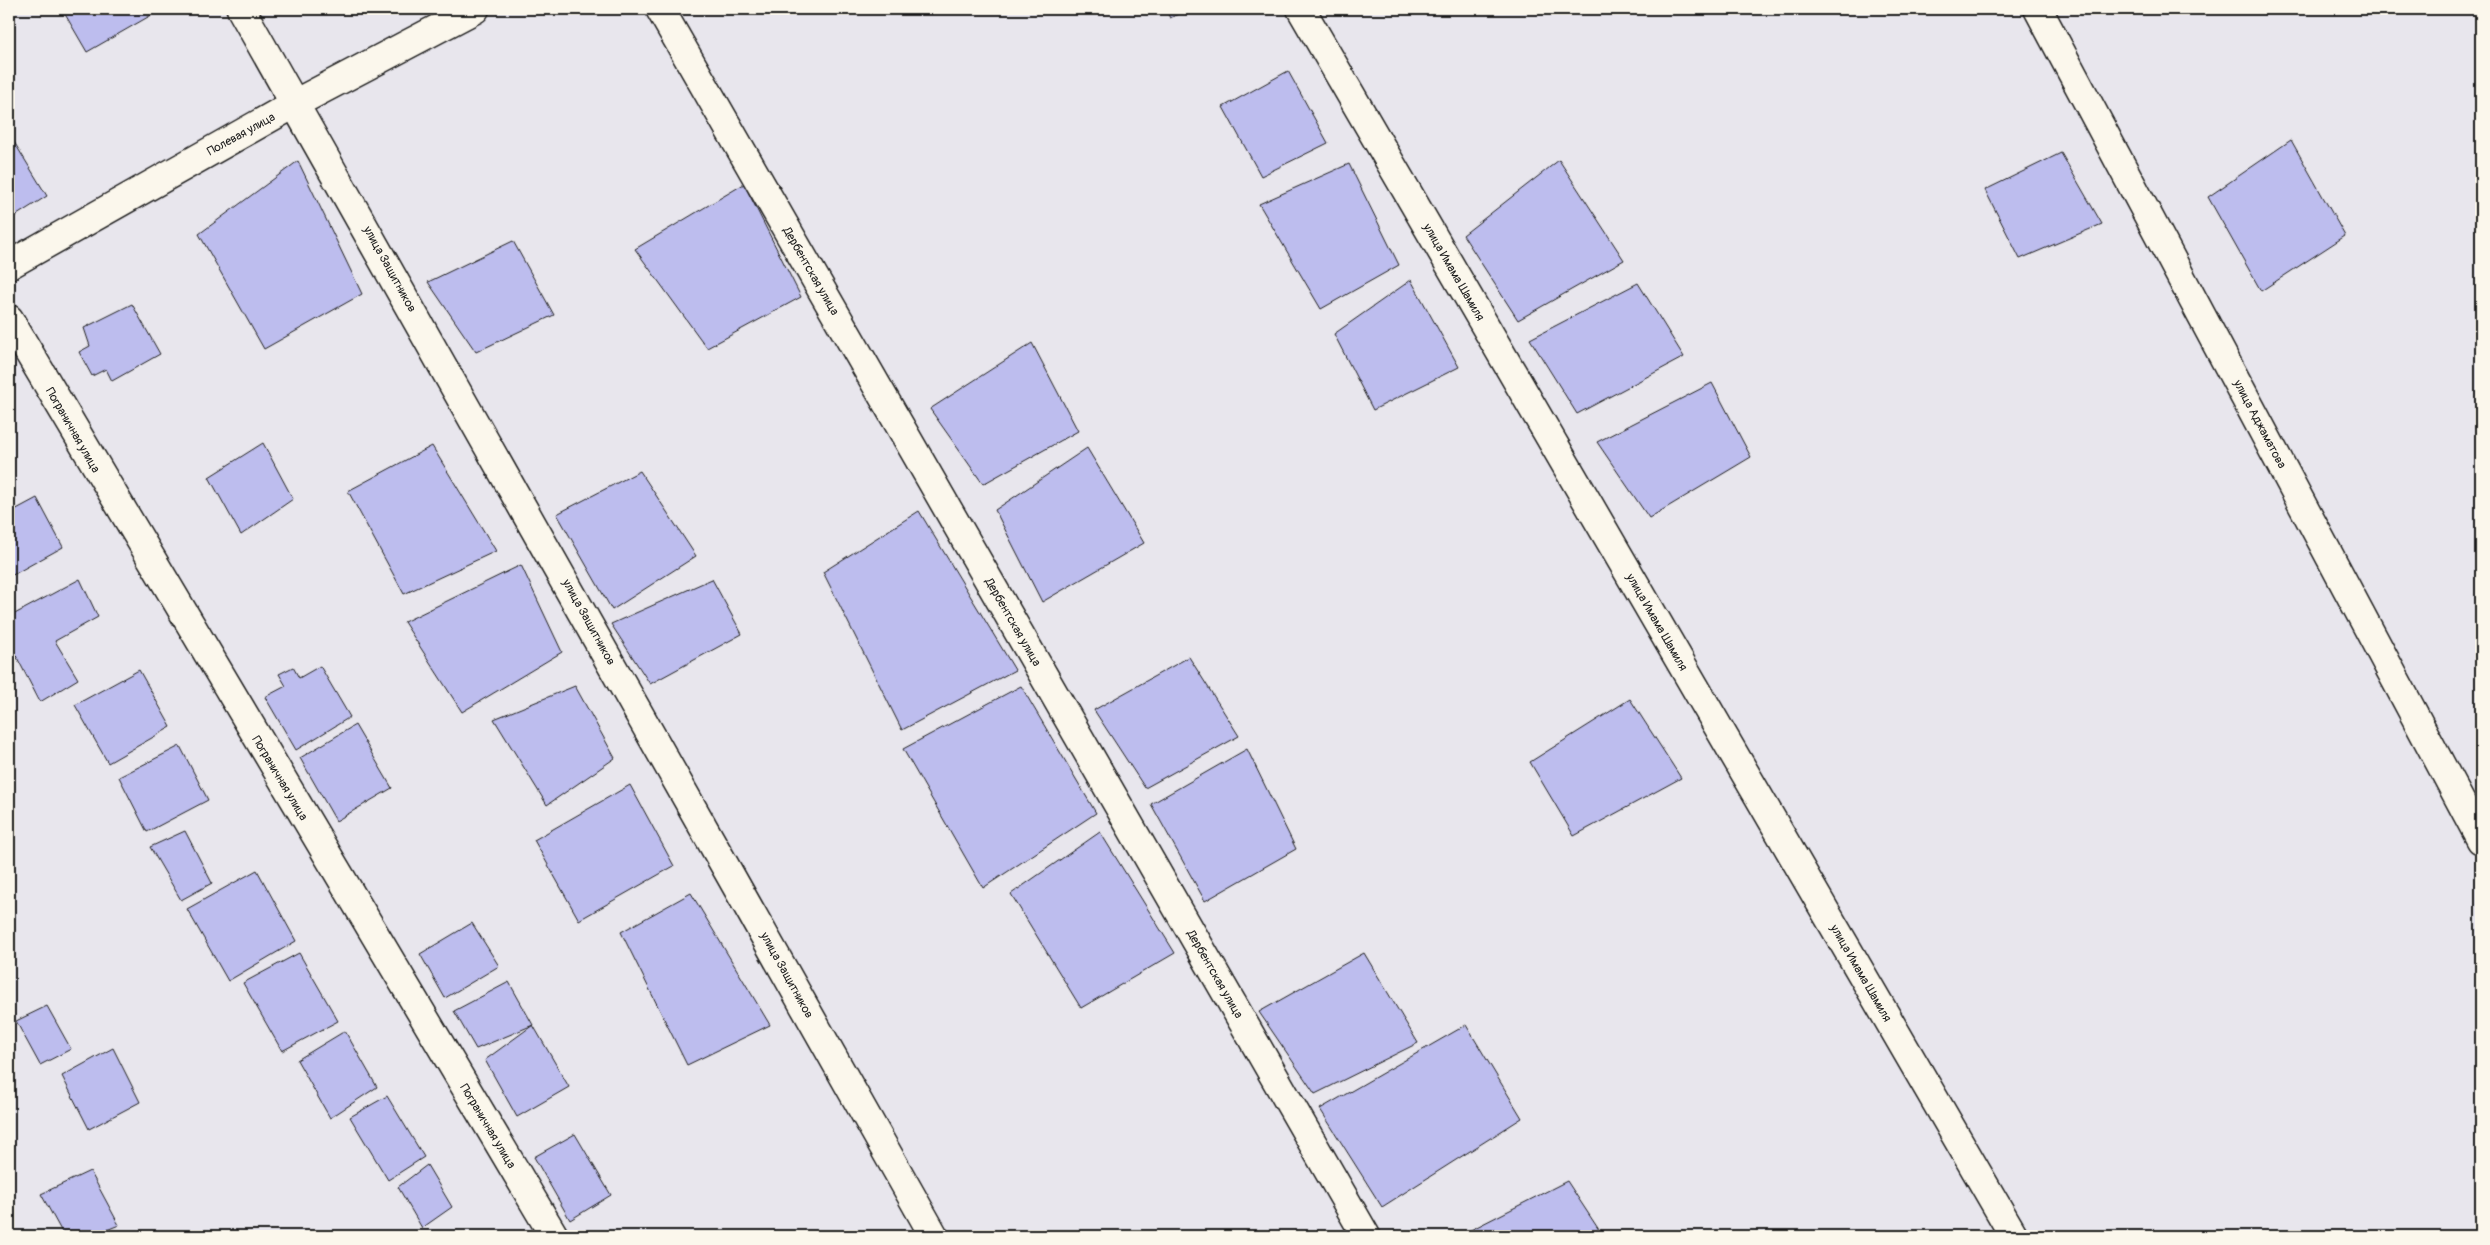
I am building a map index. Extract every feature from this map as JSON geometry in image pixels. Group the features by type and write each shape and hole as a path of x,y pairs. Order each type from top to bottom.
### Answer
{"street":[{"name":"улица Защитников","path":"241,9 296,103 934,1236"},
{"name":"Полевая улица","path":"9,265 296,103 476,9"},
{"name":"Дербентская улица","path":"660,9 1366,1236"},
{"name":"улица Имама Шамиля","path":"1301,9 2014,1236"},
{"name":"улица Аджаматова","path":"2038,9 2481,840"},
{"name":"Пограничная улица","path":"9,319 554,1236"}],"building":[{"path":"62,9 162,9 87,52"},
{"path":"1165,9 1188,9 1170,18"},
{"path":"1288,71 1328,143 1261,176 1223,107"},
{"path":"11,137 47,196 9,220 9,138"},
{"path":"2291,140 2345,236 2261,291 2208,197"},
{"path":"2061,153 2102,224 2020,259 1985,190"},
{"path":"1559,160 1624,260 1518,320 1463,235"},
{"path":"298,161 362,294 264,349 199,234"},
{"path":"1349,164 1399,265 1321,309 1259,204"},
{"path":"744,184 801,297 707,348 635,249"},
{"path":"513,241 554,315 476,352 428,282"},
{"path":"1411,280 1459,367 1373,410 1334,334"},
{"path":"1638,283 1684,357 1577,414 1530,339"},
{"path":"132,304 160,354 112,381 106,369 92,376 79,352 90,346 84,328"},
{"path":"1032,343 1078,431 983,484 930,409"},
{"path":"1712,383 1751,457 1649,518 1597,442"},
{"path":"263,443 293,499 241,535 209,477"},
{"path":"432,446 496,551 404,594 348,491"},
{"path":"1087,448 1144,543 1042,602 995,510"},
{"path":"640,471 696,556 612,610 557,514"},
{"path":"37,498 63,547 9,577 9,513"},
{"path":"919,511 1015,670 902,730 823,572"},
{"path":"521,565 562,652 462,712 404,622"},
{"path":"80,579 98,617 55,641 78,679 40,702 9,642 9,617"},
{"path":"712,579 742,634 650,684 611,624"},
{"path":"9,591 14,604 9,607"},
{"path":"1189,657 1239,736 1145,788 1094,710"},
{"path":"320,666 350,717 296,750 265,697 286,686 279,674 293,667 299,678"},
{"path":"139,670 171,727 108,763 75,705"},
{"path":"575,686 615,758 547,805 494,719"},
{"path":"1021,686 1096,813 983,888 903,749"},
{"path":"1630,699 1681,778 1574,836 1530,762"},
{"path":"355,725 392,788 336,821 300,758"},
{"path":"180,746 208,800 147,832 119,777"},
{"path":"1247,749 1296,849 1205,901 1151,804"},
{"path":"630,785 674,866 579,920 534,840"},
{"path":"185,831 212,883 181,900 150,847"},
{"path":"1100,832 1175,953 1081,1008 1011,894"},
{"path":"257,870 296,941 228,981 187,909"},
{"path":"691,893 770,1025 687,1065 621,932"},
{"path":"472,923 499,966 445,998 420,954"},
{"path":"299,953 338,1021 282,1051 243,983"},
{"path":"1364,953 1418,1043 1315,1094 1259,1012"},
{"path":"509,982 533,1025 476,1049 454,1011"},
{"path":"47,1006 71,1049 40,1065 16,1021"},
{"path":"533,1025 569,1087 517,1117 485,1060"},
{"path":"1466,1025 1522,1118 1382,1207 1320,1109"},
{"path":"345,1031 377,1087 330,1118 297,1060"},
{"path":"113,1048 140,1102 89,1129 62,1076"},
{"path":"387,1096 424,1157 388,1180 350,1117"},
{"path":"575,1134 611,1195 570,1220 534,1157"},
{"path":"427,1165 452,1207 422,1228 398,1187"},
{"path":"90,1171 119,1225 92,1236 64,1236 41,1194"},
{"path":"1567,1181 1603,1236 1459,1236"}]}
